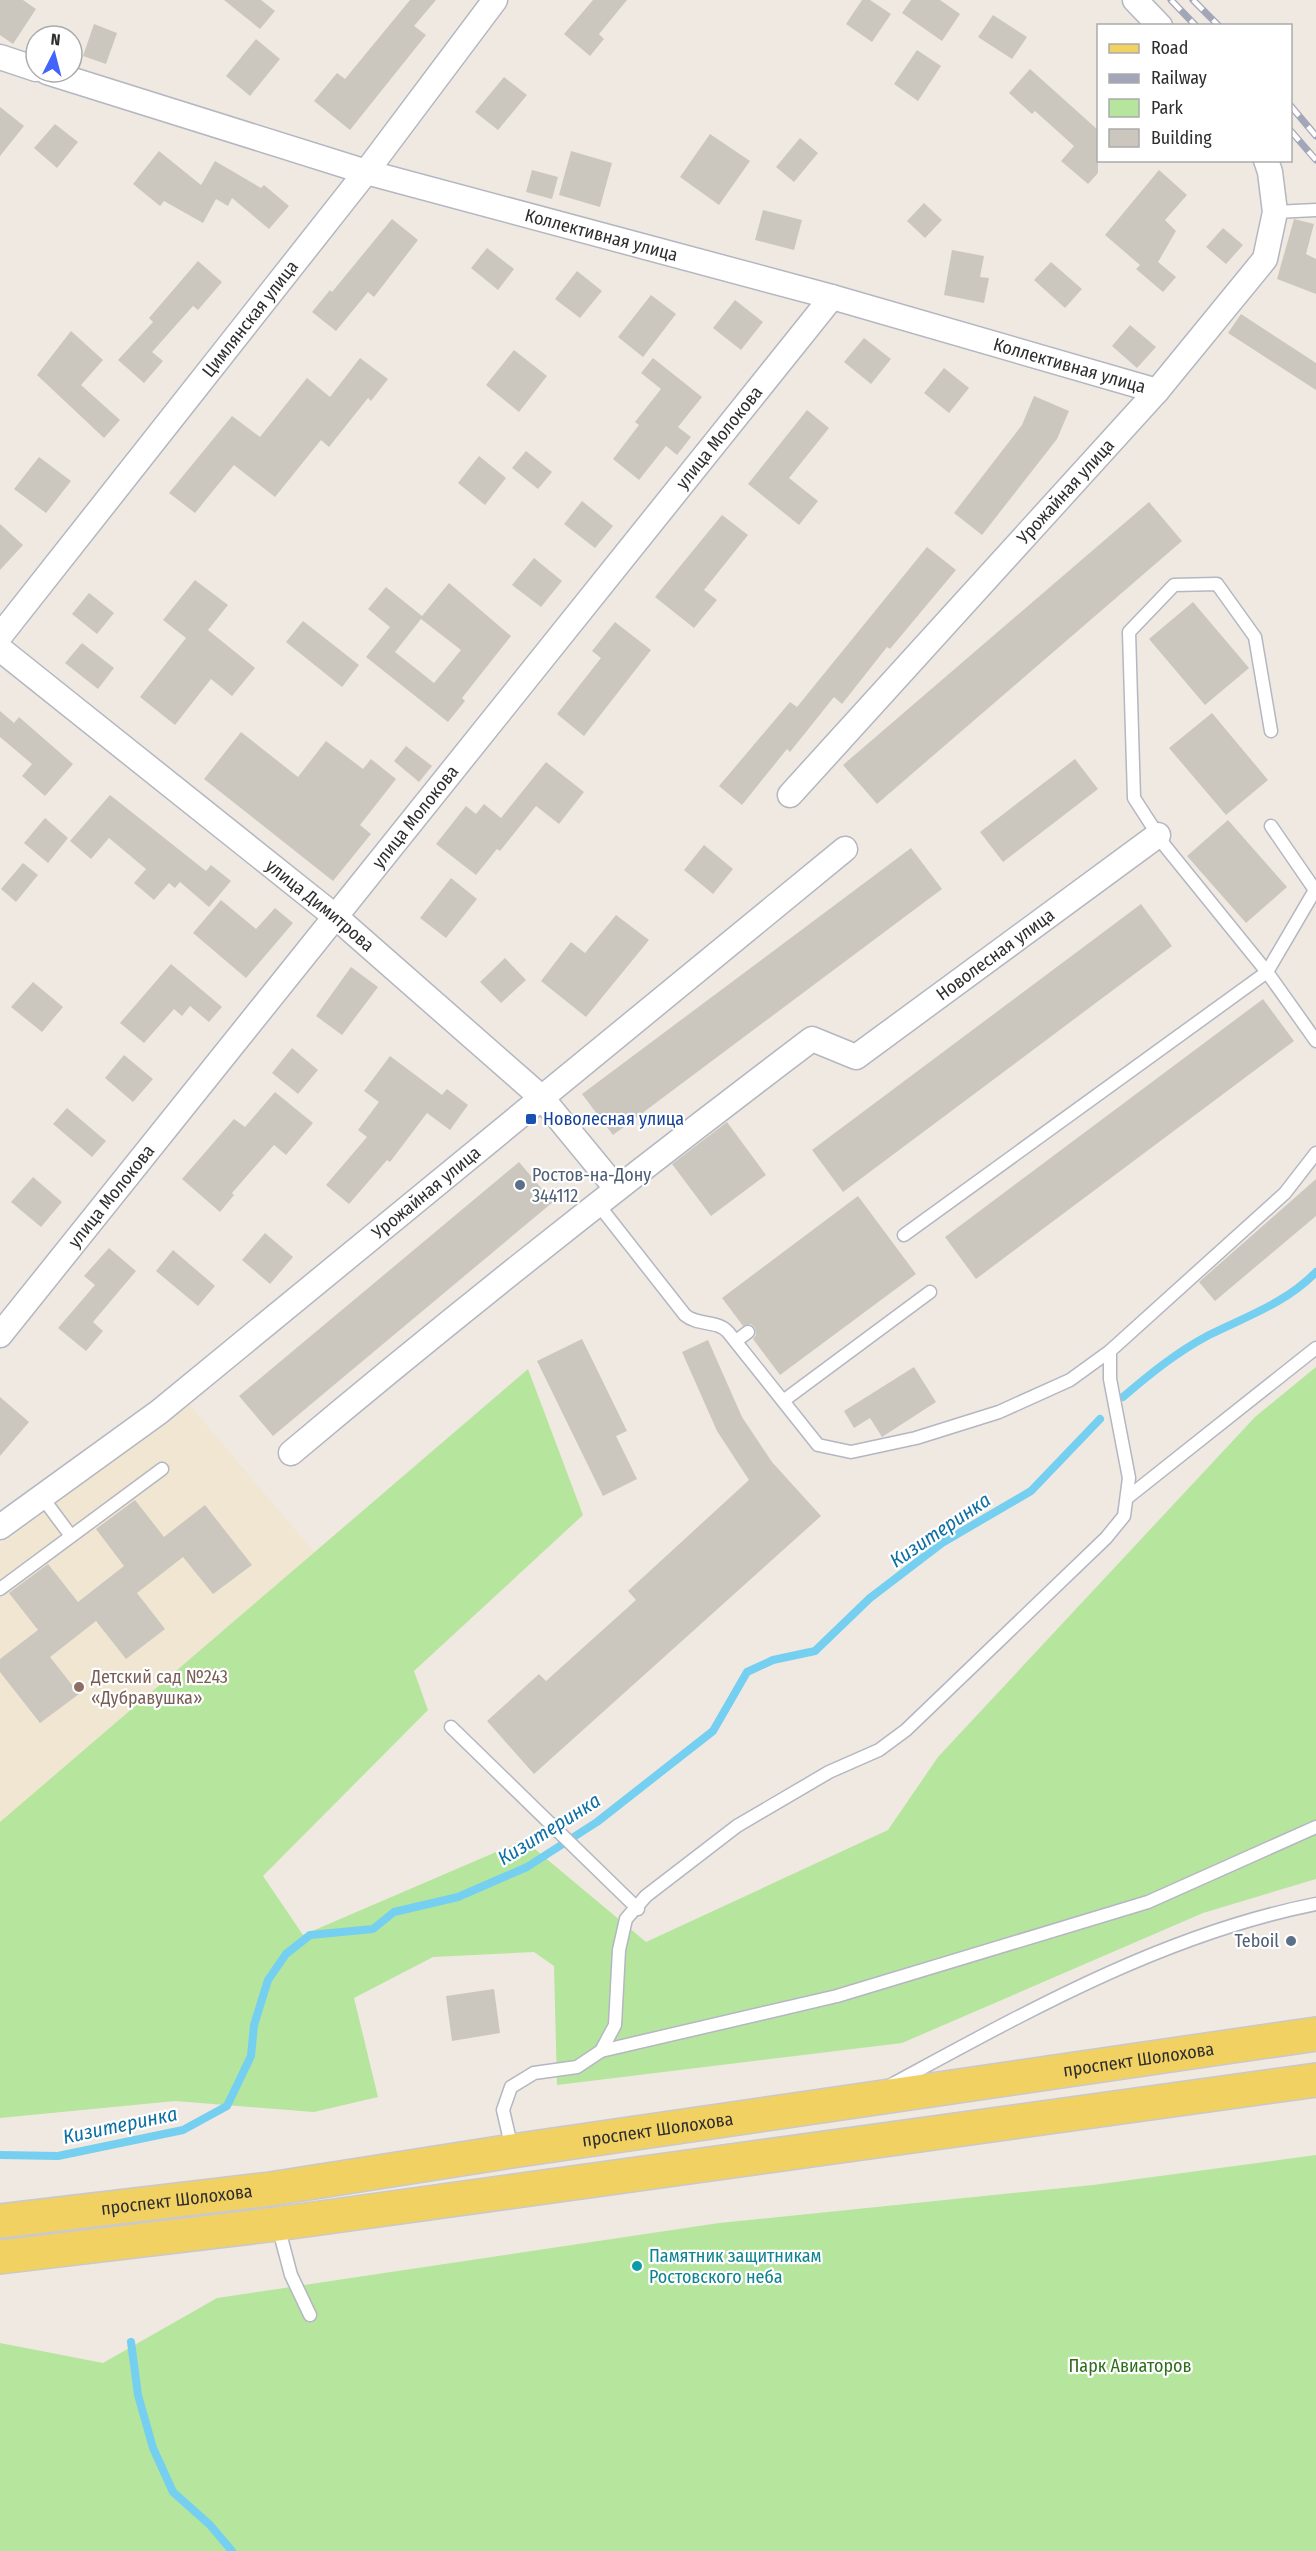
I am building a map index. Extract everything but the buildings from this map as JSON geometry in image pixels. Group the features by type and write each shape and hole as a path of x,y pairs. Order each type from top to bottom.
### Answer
{"main road":[{"name":"проспект Шолохова","path":"0,2221 270,2189 512,2151 1316,2034"},
{"name":"проспект Шолохова","path":"0,2257 277,2224 1316,2080"}],"street":[{"name":"Цимлянская улица","path":"0,636 366,172 495,0"},
{"path":"1135,0 1158,24"},
{"path":"0,57 24,65"},
{"name":"Коллективная улица","path":"84,84 366,172 832,297 1157,391"},
{"name":"Урожайная улица","path":"790,795 1157,391 1265,259 1275,212 1267,162"},
{"name":"улица Молокова","path":"0,1335 337,918 832,297"},
{"name":"улица Димитрова","path":"0,649 337,918 542,1098 616,1188"},
{"name":"Новолесная улица","path":"291,1453 420,1344 597,1203 812,1039 856,1057 1158,835"},
{"name":"Урожайная улица","path":"0,1527 159,1412 845,849"}],"lane":[{"path":"1275,212 1316,210"},
{"path":"1271,731 1255,637 1217,584 1174,585 1129,632 1134,798 1158,835 1267,972 1316,1041"},
{"path":"904,1235 1267,972 1315,890 1271,826"},
{"path":"597,1203 685,1315 692,1320 723,1326 818,1446 851,1452 916,1438 999,1412 1070,1380 1110,1350 1285,1193 1316,1153"},
{"path":"783,1401 930,1292"},
{"path":"736,1341 748,1332"},
{"path":"1127,1498 1316,1348"},
{"path":"601,2051 615,2025 620,1950 626,1919 638,1909 646,1896 737,1826 829,1772 879,1750 906,1730 1106,1538 1124,1516 1129,1478 1110,1379 1110,1350"},
{"path":"0,1589 162,1469"},
{"path":"42,1497 71,1536"},
{"path":"452,1727 638,1909"},
{"path":"512,2151 503,2110 511,2087 534,2073 577,2067 601,2051 837,1996 1148,1902 1316,1827"},
{"path":"859,2102 1045,2001 1167,1950 1266,1914 1316,1904"},
{"path":"277,2224 291,2275 310,2315"}],"shaded area":[{"name":"Детский сад №243 «Дубравушка»","path":"186,1401 314,1552 0,1822 0,1544"}],"green space":[{"path":"1316,1367 1316,1879 1203,1913 902,2043 557,2085 554,1966 534,1952 433,1957 354,1998 378,2097 314,2112 175,2101 0,2118 0,1822 528,1369 583,1515 414,1671 428,1710 263,1876 303,1935 524,1840 646,1942 888,1830 938,1757 1255,1417"},
{"name":"Парк Авиаторов","path":"1316,2155 1316,2551 0,2551 0,2343 103,2363 217,2298 719,2223 1093,2185"}],"waterway":[{"name":"Кизитеринка","path":"1123,1397 1186,1348 1279,1301 1316,1272"},
{"name":"Кизитеринка","path":"0,2155 58,2156 183,2130 227,2106 251,2056 254,2025 268,1980 286,1954 310,1935 373,1929 394,1912 458,1897 527,1867 597,1822 713,1731 747,1672 773,1660 815,1651 870,1598 942,1543 1031,1491 1100,1419"},
{"name":"Кизитеринка","path":"131,2342 138,2395 153,2448 173,2492 210,2525 232,2551"}],"railway":[{"path":"1171,0 1194,24"},
{"path":"1193,0 1217,24"},
{"path":"1292,107 1316,136"},
{"path":"1292,132 1316,160"}],"place":[{"name":"Новолесная улица","path":"531,1119"},
{"name":"Ростов-на-Дону 344112","path":"520,1185"},
{"name":"Детский сад №243 «Дубравушка»","path":"79,1687"},
{"name":"Teboil","path":"1291,1941"},
{"name":"Памятник защитникам Ростовского неба","path":"637,2266"}]}
